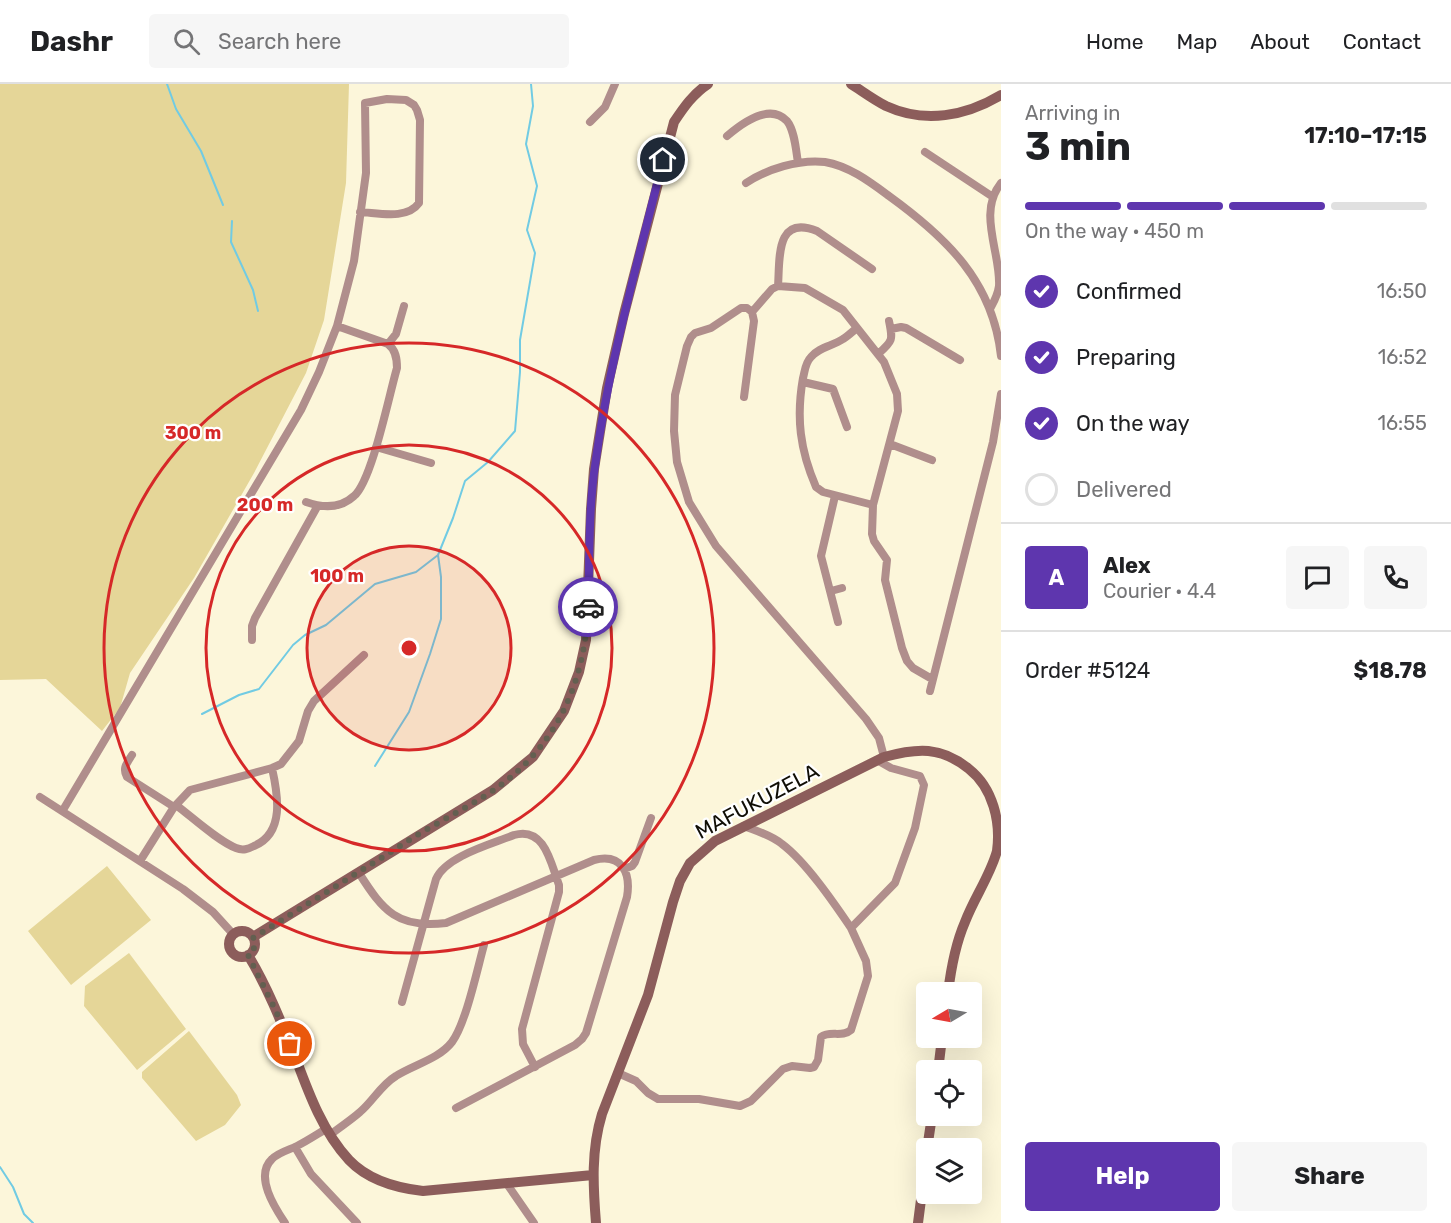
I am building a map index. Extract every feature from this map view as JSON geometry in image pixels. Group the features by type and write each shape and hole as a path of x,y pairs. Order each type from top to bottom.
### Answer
{"street":[{"path":"590,122 605,107 615,84"},
{"path":"253,938 511,777 533,756 564,711 572,693 586,640 594,469 607,388 621,325 674,122 686,104 708,84"},
{"path":"851,84 885,106 925,116 946,116 968,111 986,104 1001,94"},
{"path":"63,810 301,410 337,326 354,261 360,212 367,157 365,103 387,99 406,100 414,105 420,120 419,203 406,212 360,212"},
{"path":"727,136 744,121 754,117 770,114 779,116 787,121 791,130 798,163"},
{"path":"926,152 993,197"},
{"path":"746,183 758,175 798,163 823,162 841,166 873,184 944,239 969,269 985,295 995,322 1001,356"},
{"path":"990,309 999,286 991,214 993,197 1001,183"},
{"path":"778,286 781,242 791,230 799,228 810,228 817,231 872,269"},
{"path":"752,312 772,289 778,286 805,288 843,310 884,363 897,394 897,418 873,506 872,534 874,541 888,560 885,580 907,661 913,668 932,679"},
{"path":"388,344 396,334 404,306"},
{"path":"744,397 754,321 752,312 747,308 741,308 711,328 695,333 687,346 675,395 674,431 677,462 689,502 716,546 866,719 879,738 880,759 891,768 920,776 924,785 915,828 895,883 851,928"},
{"path":"878,354 890,343 892,337 890,325 906,328 960,360"},
{"path":"306,502 317,507 337,505 355,496 365,481 397,368 396,357 392,347 388,344 337,326"},
{"path":"857,328 843,340 816,352 809,358 803,382 799,421 800,436 816,487 822,492 873,506"},
{"path":"803,382 833,389 847,427"},
{"path":"930,691 993,442 1001,394"},
{"path":"890,444 933,460"},
{"path":"376,447 431,463"},
{"path":"834,496 822,550 838,622"},
{"path":"252,640 255,618 317,507"},
{"path":"831,591 842,588"},
{"path":"141,861 175,806 186,793 196,788 281,764 299,741 308,711 314,701 364,655"},
{"name":"MAFUKUZELA","path":"596,1223 593,1175 597,1131 648,995 680,881 690,863 702,850 715,841 880,759 909,750 927,750 959,761 975,773 987,789 999,820 997,850 973,901 956,947 950,982"},
{"path":"132,755 125,766 127,777 175,806 234,847 248,849 262,843 272,832 278,801 272,768"},
{"path":"40,797 183,889 213,912 233,934"},
{"path":"624,869 632,866 651,818"},
{"path":"618,1074 636,1081 658,1099 699,1099 740,1106 751,1101 783,1069 792,1066 814,1067 818,1060 821,1037 828,1033 844,1034 851,1030 868,976 866,961 851,928 804,865 783,844 768,835 744,826"},
{"path":"402,1002 436,879 443,868 456,859 514,835 527,833 540,840 559,892 522,1029 523,1044 535,1067"},
{"path":"359,873 385,908 405,921 423,926 446,923 599,858 618,862 624,869 629,885 627,897 582,1040 575,1046 456,1108"},
{"path":"242,931 250,934 253,938 254,950 241,957 232,951 230,941 233,934 242,931"},
{"path":"285,1223 271,1201 267,1187 266,1170 272,1159 328,1132 360,1112 390,1080 439,1053 452,1042 461,1023 484,945"},
{"path":"248,955 275,1009 307,1088 328,1132 349,1160 373,1178 400,1188 423,1191 593,1175"},
{"path":"295,1147 311,1174 357,1223"},
{"path":"507,1184 534,1223"},
{"path":"918,1223 920,1204"}],"shaded area":[{"path":"0,84 349,84 346,183 324,320 306,373 254,473 194,578 130,673 120,708 102,731 46,679 0,680"},
{"path":"107,866 151,920 71,985 28,931"},
{"path":"129,953 186,1029 137,1070 84,1006 85,986"},
{"path":"189,1031 237,1095 241,1105 225,1125 196,1141 142,1078 142,1072"}],"waterway":[{"path":"167,84 176,109 201,151 223,205"},
{"path":"375,766 409,712 430,654 441,619 441,577 438,555 465,481 488,462 515,431 520,340 535,253 527,230 537,186 526,144 533,106 531,84"},
{"path":"232,221 231,242 253,290 258,311"},
{"path":"202,714 239,695 259,689 293,645 305,635 326,625 375,584 416,572 438,555"},
{"path":"0,1167 13,1187 24,1214 33,1223"}],"way so far":[{"path":"290,1044 248,955 254,950 253,938 493,790 533,756 548,737 572,693 586,640 588,607"}],"route":[{"path":"588,607 594,469 607,388 663,160"}]}
